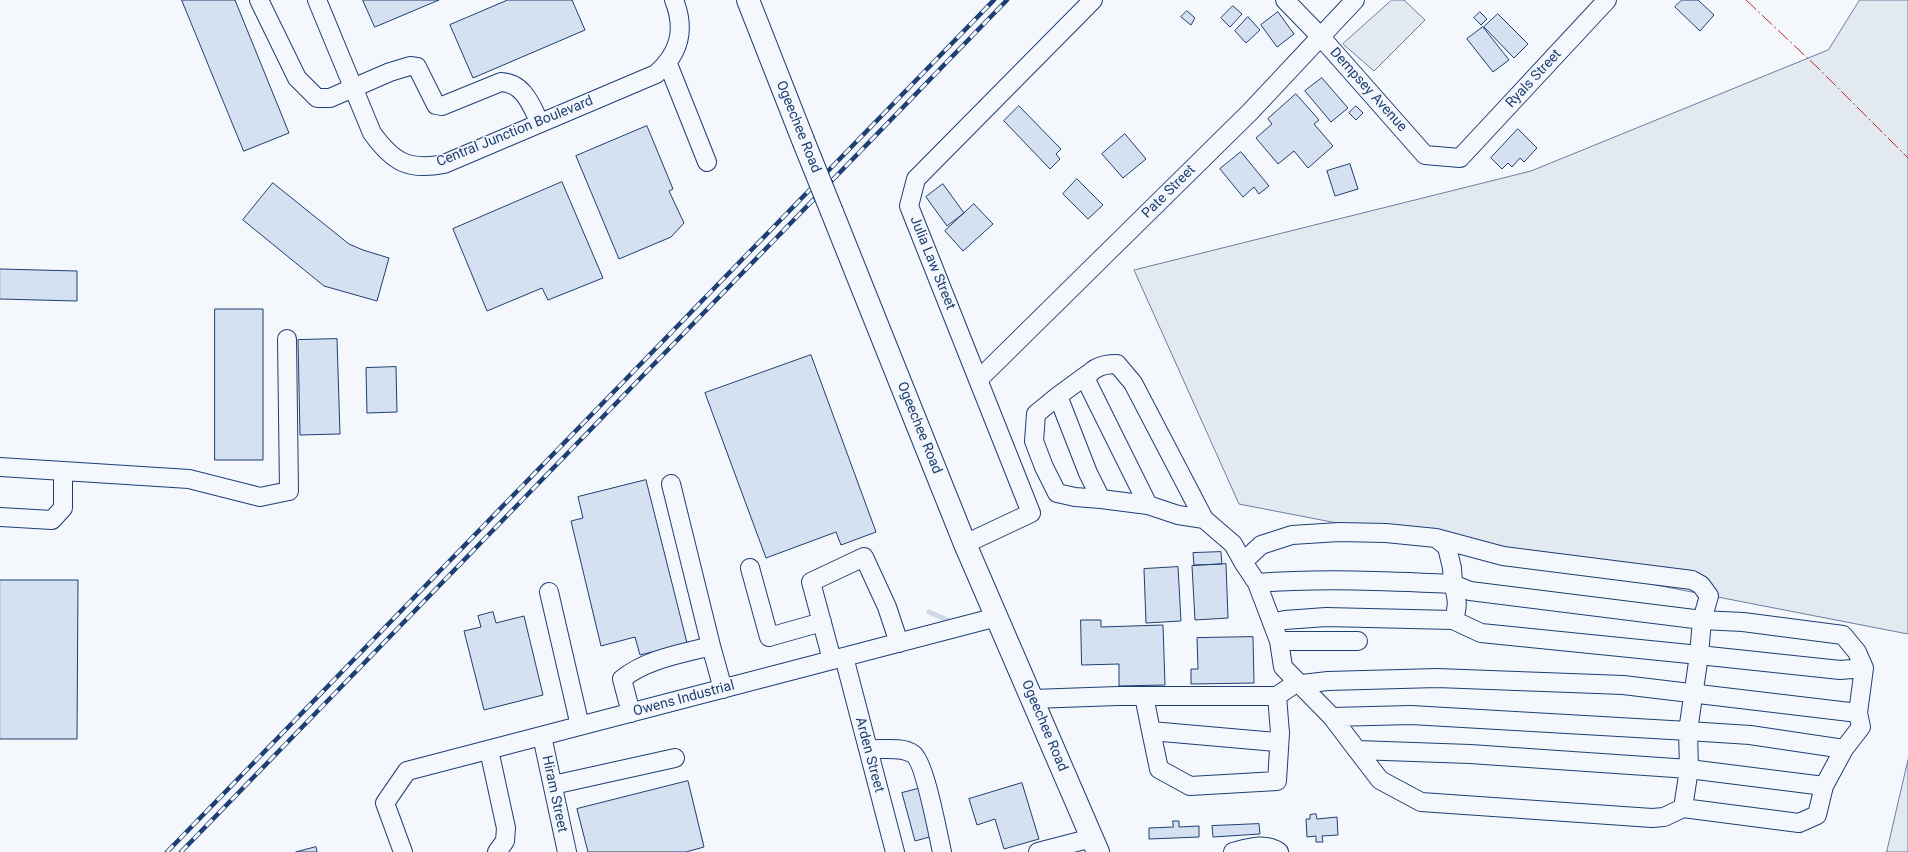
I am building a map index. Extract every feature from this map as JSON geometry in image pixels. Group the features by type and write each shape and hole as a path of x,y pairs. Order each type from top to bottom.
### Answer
{"main road":[{"name":"Ogeechee Road","path":"748,0 966,544 1095,845"}],"street":[{"path":"259,0 297,78 316,98 330,98 390,72 410,66 417,67 436,105 442,106 501,82 510,82 519,87 523,92 540,123"},
{"name":"Central Junction Boulevard","path":"317,0 372,133 386,152 413,166 431,167 444,164 656,74 668,64 677,48 680,28 678,8 674,0"},
{"name":"Julia Law Street","path":"966,544 1030,513 909,206 916,179 1092,0"},
{"name":"Dempsey Avenue","path":"1285,0 1320,36 1425,155 1460,158"},
{"name":"Pate Street","path":"978,380 1250,112 1355,0"},
{"name":"Ryals Street","path":"1460,158 1607,0"},
{"path":"668,64 706,162"},
{"path":"0,467 188,479 260,497 289,491 287,339"},
{"path":"1204,519 1178,515 1148,505 1075,497 1057,493 1044,467 1034,441 1036,414 1088,374 1105,364 1117,364 1133,383 1204,519 1233,544 1257,583 1279,642 1283,667 1332,717 1380,780 1421,802 1652,818 1664,817 1683,808 1799,823 1817,815 1824,786 1844,749 1862,727 1858,713 1864,668 1857,652 1843,635 1743,622 1702,620 1470,591 1453,584 1413,581 1292,581 1257,583"},
{"path":"1088,374 1086,380 1148,505"},
{"path":"1058,396 1088,473 1101,499"},
{"path":"0,516 52,520 64,508 63,471"},
{"path":"671,484 723,689"},
{"path":"1243,562 1262,545 1292,535 1347,532 1386,533 1436,538 1503,556 1692,580 1701,585 1709,596 1702,620 1699,655 1688,731 1690,769 1683,808"},
{"path":"1436,538 1447,547 1452,568 1453,584 1458,599 1454,620"},
{"name":"Arden Street","path":"894,852 868,749 838,659 822,622 811,582 864,557 887,607 899,643"},
{"path":"750,568 769,637 822,622"},
{"path":"548,592 580,726"},
{"name":"Owens Industrial","path":"403,852 385,803 407,772 998,617"},
{"path":"1272,624 1285,620 1326,618 1454,620 1481,633 1840,670 1864,668"},
{"path":"1279,642 1358,641"},
{"path":"631,713 622,679 632,671 644,665 711,646"},
{"path":"1032,699 1144,696 1277,696 1293,686 1328,680 1437,678 1623,685 1858,713"},
{"path":"1144,696 1159,769 1190,786 1277,781 1280,733 1277,696"},
{"path":"1332,717 1411,715 1688,731 1750,735 1844,749"},
{"path":"1151,731 1276,742 1280,733"},
{"name":"Hiram Street","path":"542,736 567,852"},
{"path":"868,749 904,750 915,755 923,771 942,852"},
{"path":"489,750 506,828 505,841 497,852"},
{"path":"1357,750 1470,754 1690,769 1824,786"},
{"path":"553,785 675,758"},
{"path":"1038,852 1095,845"},
{"path":"1233,852 1262,846 1273,848 1279,852"}],"shaded area":[{"path":"1392,0 1404,0 1425,20 1374,71 1343,44"},
{"path":"1860,0 1908,0 1908,634 1239,504 1134,270 1531,171 1828,50"},
{"path":"1908,760 1908,852 1887,852"}],"building":[{"path":"182,0 235,0 289,133 244,151"},
{"path":"363,0 439,0 375,27"},
{"path":"508,0 572,0 585,30 473,78 450,25"},
{"path":"1682,0 1698,0 1714,15 1700,31 1675,7"},
{"path":"1233,6 1242,14 1230,27 1221,18"},
{"path":"1187,11 1195,18 1191,25 1181,17"},
{"path":"1278,12 1294,34 1277,47 1261,25"},
{"path":"1480,12 1487,19 1481,25 1474,18"},
{"path":"1498,14 1528,44 1514,58 1484,27"},
{"path":"1248,17 1260,30 1246,43 1235,31"},
{"path":"1483,27 1509,60 1493,72 1467,39"},
{"path":"1322,78 1348,108 1331,122 1305,91"},
{"path":"1296,94 1319,120 1314,124 1333,146 1308,168 1294,151 1278,164 1256,138 1272,124 1268,119"},
{"path":"1019,106 1061,149 1056,154 1060,159 1050,169 1004,121"},
{"path":"1356,106 1363,113 1356,120 1349,113"},
{"path":"647,126 673,189 669,191 684,223 671,237 619,259 576,156"},
{"path":"1518,129 1537,148 1524,162 1520,158 1512,167 1508,163 1502,169 1491,158"},
{"path":"1125,134 1146,159 1123,178 1102,154"},
{"path":"1241,152 1269,186 1259,194 1254,187 1243,197 1220,169"},
{"path":"1350,164 1358,189 1335,196 1327,171"},
{"path":"1077,179 1103,205 1088,219 1063,194"},
{"path":"562,182 603,278 548,300 542,288 487,311 453,229"},
{"path":"273,183 349,244 389,258 377,301 324,286 243,220"},
{"path":"943,184 964,213 947,226 926,197"},
{"path":"974,204 993,224 963,251 945,231"},
{"path":"0,269 77,271 77,301 0,299"},
{"path":"215,309 263,309 263,460 215,460"},
{"path":"337,339 340,434 300,435 298,340"},
{"path":"811,355 876,532 841,545 836,532 766,558 705,393"},
{"path":"396,367 397,412 367,413 366,368"},
{"path":"646,480 687,643 640,655 635,637 601,646 571,521 583,518 578,497"},
{"path":"1221,552 1222,564 1194,565 1193,553"},
{"path":"1226,564 1228,618 1195,620 1192,566"},
{"path":"1178,567 1181,621 1146,623 1144,569"},
{"path":"0,580 78,580 77,739 0,739"},
{"path":"493,612 496,623 524,616 543,695 484,710 464,631 481,627 478,616"},
{"path":"1081,620 1101,620 1101,627 1163,625 1165,685 1119,686 1119,664 1082,665"},
{"path":"1253,637 1254,683 1191,684 1191,669 1198,669 1197,638"},
{"path":"688,781 704,847 686,852 588,852 577,809"},
{"path":"1022,783 1039,839 1004,849 995,819 977,825 969,799"},
{"path":"921,788 933,836 915,841 902,793"},
{"path":"1316,814 1317,819 1337,817 1338,835 1322,836 1323,842 1316,842 1316,836 1307,837 1306,819 1310,819 1310,815"},
{"path":"1173,821 1179,821 1179,827 1199,826 1199,837 1149,839 1149,828 1173,827"},
{"path":"1259,824 1260,834 1213,837 1212,826"},
{"path":"316,847 317,852 296,852"}],"waterway":[{"path":"929,612 949,621"}],"railway":[{"path":"167,852 994,0"},
{"path":"181,852 1007,0"}],"power":[{"path":"1746,0 1817,67 1908,158"}]}
